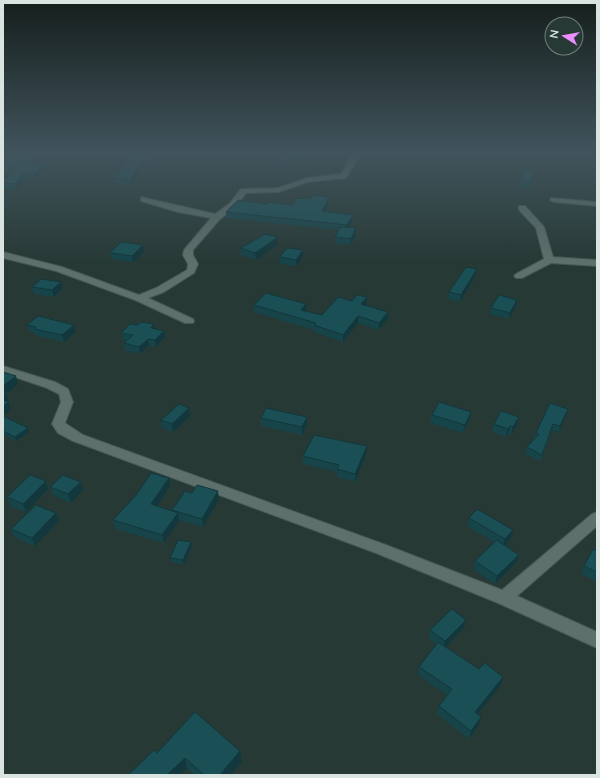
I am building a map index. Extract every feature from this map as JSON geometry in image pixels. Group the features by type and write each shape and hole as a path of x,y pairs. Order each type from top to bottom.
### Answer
{"street":[{"path":"140,298 160,290 191,270 193,264 188,255 189,250 217,217 232,206 244,191 281,189"},
{"path":"144,199 181,210 217,217"},
{"path":"554,200 597,204"},
{"path":"522,208 540,227 549,260"},
{"path":"3,254 59,269 140,298 189,321"},
{"path":"519,276 549,260 597,263"},
{"path":"3,369 52,385 64,392 67,402 58,424 63,430 78,438 381,549 504,598 597,640"},
{"path":"504,598 597,518"}],"building":[{"path":"313,195 329,197 322,211 353,215 347,225 226,212 238,200 267,204 269,202 292,205 297,198 310,199"},
{"path":"340,227 356,228 351,239 335,237"},
{"path":"265,234 278,237 255,253 241,248"},
{"path":"121,242 143,245 132,256 110,253"},
{"path":"287,248 303,250 296,260 280,257"},
{"path":"466,267 477,269 461,295 449,292"},
{"path":"41,279 61,282 52,290 32,287"},
{"path":"266,293 306,304 301,310 322,315 338,297 352,301 357,295 367,297 361,304 388,312 379,323 358,316 343,335 314,325 316,323 254,305"},
{"path":"499,295 517,300 510,313 491,308"},
{"path":"38,316 74,325 62,335 34,329 36,327 27,325"},
{"path":"141,322 154,324 151,328 164,331 155,340 148,339 139,347 124,343 133,335 121,333 130,324 138,325"},
{"path":"3,372 16,376 3,386"},
{"path":"3,400 9,402 3,406"},
{"path":"439,402 471,412 465,425 432,415"},
{"path":"550,403 568,409 560,426 553,424 542,455 527,447 539,434 536,433"},
{"path":"179,404 189,408 172,424 161,420"},
{"path":"266,408 307,417 302,427 261,418"},
{"path":"501,411 519,417 513,427 510,426 508,429 494,424"},
{"path":"3,416 28,428 15,437 3,431"},
{"path":"314,435 367,446 355,474 337,469 339,465 303,456"},
{"path":"151,473 169,478 151,504 178,513 162,535 113,520 137,494"},
{"path":"30,475 46,481 23,504 7,497"},
{"path":"63,475 81,482 68,494 50,487"},
{"path":"197,485 218,491 202,519 172,510 185,491 192,493"},
{"path":"36,505 56,513 32,538 11,529"},
{"path":"477,509 513,530 505,539 469,518"},
{"path":"178,540 191,542 183,560 170,558"},
{"path":"497,540 519,555 497,576 475,561"},
{"path":"593,549 597,551 597,572 584,566"},
{"path":"452,609 466,620 445,641 430,630"},
{"path":"438,642 479,669 485,663 503,677 475,712 481,717 471,731 439,706 452,689 419,667"},
{"path":"195,712 240,751 220,775 204,775 185,758 167,775 128,775 154,750 157,753"}]}
